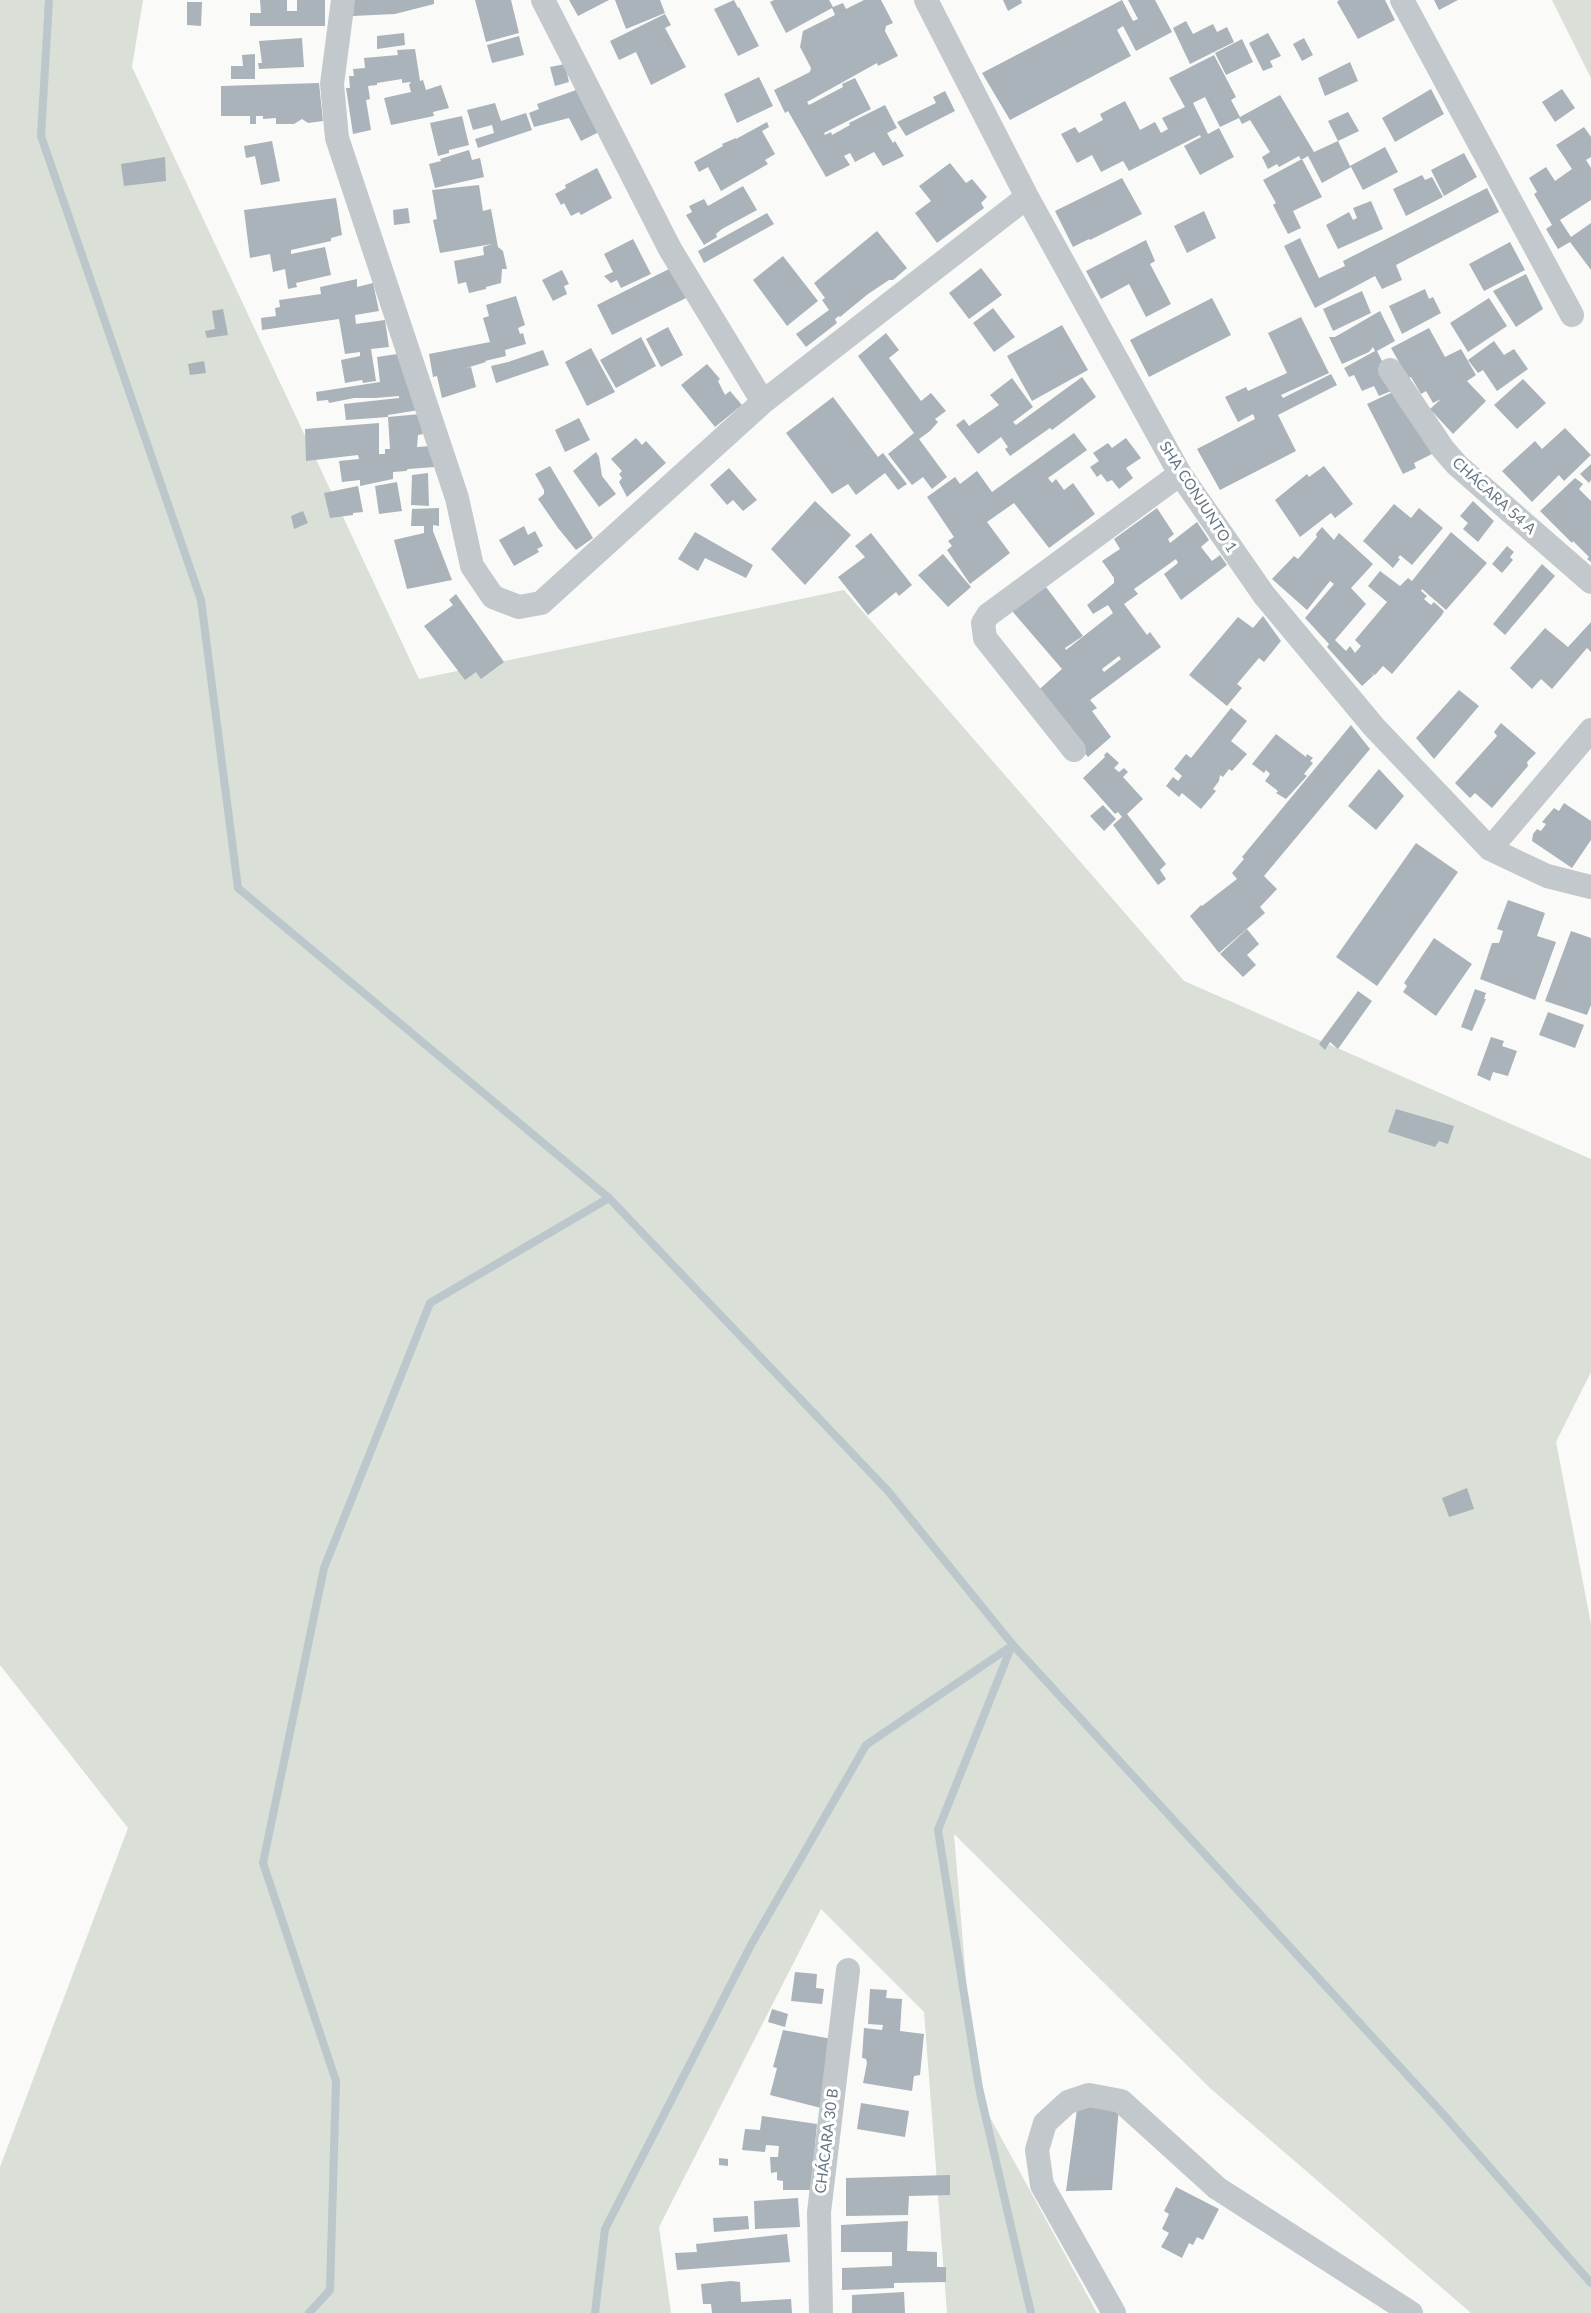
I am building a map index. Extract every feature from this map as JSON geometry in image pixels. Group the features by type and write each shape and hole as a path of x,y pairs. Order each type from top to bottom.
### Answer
{"street":[{"path":"343,0 332,84 338,138 451,479 472,566 493,597 519,607 542,603 763,402 1027,197"},
{"path":"543,0 670,249 763,402"},
{"name":"SHA CONJUNTO 1","path":"926,0 1027,197 1180,474 1264,595 1374,727 1490,849 1547,876 1591,887"},
{"path":"1402,0 1572,315"},
{"name":"CHÁCARA 54 A","path":"1390,370 1456,465 1591,582"},
{"path":"1074,750 985,638 983,623 988,615 1180,474"},
{"path":"1490,849 1591,730"},
{"name":"CHÁCARA 30 B","path":"821,2313 819,2212 848,1970"},
{"path":"1114,2313 1042,2185 1037,2150 1046,2123 1068,2102 1089,2096 1121,2101 1217,2188 1411,2313"}],"shaded area":[{"path":"0,0 143,0 132,67 419,679 844,590 1184,981 1591,1159 1591,1372 1556,1442 1591,1624 1591,2313 1471,2313 1211,2089 954,1834 975,2090 1097,2313 947,2313 924,2012 821,1909 659,2227 671,2313 0,2313 0,2167 128,1828 0,1665"},
{"path":"1552,0 1591,0 1591,78"}],"building":[{"path":"260,0 287,0 287,11 297,11 297,0 325,0 325,26 250,26 250,13 261,13"},
{"path":"354,0 434,0 434,4 395,14 353,16"},
{"path":"475,0 511,0 519,33 486,42"},
{"path":"569,0 609,0 578,16"},
{"path":"615,0 660,0 665,13 626,29"},
{"path":"734,0 759,46 738,56 714,9"},
{"path":"774,0 829,0 833,7 843,3 846,9 864,0 881,0 893,23 886,26 885,31 898,56 878,66 877,63 807,102 809,105 855,78 871,109 824,133 825,135 831,132 832,135 850,125 849,123 885,105 897,128 887,133 904,156 883,166 874,152 855,162 850,153 844,156 850,165 826,177 788,111 785,113 774,90 810,72 811,68 800,47 803,31 835,15 832,8 786,33 770,2"},
{"path":"1003,0 1021,0 1022,3 1008,11"},
{"path":"1122,0 1133,21 1138,19 1128,0 1155,0 1172,32 1136,51 1123,26 1117,30 1131,56 1010,120 982,73"},
{"path":"1339,0 1385,0 1395,20 1358,39 1337,2"},
{"path":"1434,0 1458,0 1439,10"},
{"path":"187,2 202,2 201,26 187,25"},
{"path":"665,14 671,25 665,28 686,67 651,85 636,52 619,60 610,41"},
{"path":"1186,21 1193,34 1213,24 1217,32 1227,27 1234,42 1190,64 1173,28"},
{"path":"404,33 405,45 377,49 377,36"},
{"path":"1268,33 1281,56 1270,61 1273,67 1263,71 1249,43"},
{"path":"519,36 524,55 492,63 487,45"},
{"path":"302,38 304,67 259,69 258,63 262,63 259,41"},
{"path":"1304,38 1313,55 1302,61 1293,44"},
{"path":"1242,39 1253,62 1226,75 1215,53"},
{"path":"415,49 420,81 423,80 426,90 441,85 449,108 433,112 434,116 391,125 384,98 411,92 409,85 411,82 402,83 402,79 377,83 377,85 368,86 370,99 366,100 371,130 353,134 346,88 350,88 349,76 354,76 353,69 365,68 364,58 398,55 397,50"},
{"path":"255,54 255,79 231,79 231,66 243,66 242,55"},
{"path":"1214,55 1236,97 1231,100 1240,117 1280,95 1314,152 1338,141 1350,166 1385,147 1398,172 1363,190 1351,167 1322,183 1308,156 1301,160 1299,156 1279,167 1277,164 1268,169 1262,157 1270,152 1250,120 1242,124 1239,118 1220,127 1205,97 1193,103 1208,134 1219,128 1234,157 1200,175 1184,146 1201,137 1200,135 1129,171 1123,161 1101,172 1092,155 1077,163 1061,134 1075,127 1079,133 1103,120 1100,114 1125,101 1140,130 1155,122 1161,133 1168,129 1162,118 1185,107 1169,78"},
{"path":"1350,62 1358,81 1325,96 1318,78"},
{"path":"565,64 569,82 555,86 550,67"},
{"path":"759,77 773,106 737,123 724,94"},
{"path":"319,83 323,121 308,123 302,119 294,124 276,124 276,118 263,119 263,116 256,116 256,124 250,124 250,116 221,116 221,86"},
{"path":"579,89 601,131 581,141 569,118 534,127 529,113 539,109 537,104"},
{"path":"1431,89 1444,114 1395,142 1382,118"},
{"path":"1562,89 1575,108 1555,122 1542,102"},
{"path":"945,91 955,111 906,136 897,122 936,103 933,97"},
{"path":"495,103 501,121 526,113 532,130 478,148 475,139 494,133 492,125 473,130 467,110"},
{"path":"1348,112 1359,131 1338,141 1328,121"},
{"path":"462,116 469,145 449,150 449,153 438,156 430,123"},
{"path":"767,122 769,127 762,131 775,154 765,160 768,164 721,191 708,167 699,172 694,162 723,146 722,144"},
{"path":"1584,127 1591,137 1591,157 1586,160 1591,168 1591,200 1560,220 1571,237 1591,223 1591,270 1570,242 1558,249 1546,229 1552,225 1534,194 1537,192 1529,178 1546,167 1555,181 1572,169 1556,145"},
{"path":"272,141 280,181 261,185 255,156 246,158 244,146"},
{"path":"469,150 472,160 480,158 484,177 435,188 429,164"},
{"path":"1464,153 1477,177 1444,196 1431,170"},
{"path":"165,157 166,181 124,186 121,164"},
{"path":"1302,159 1322,197 1293,211 1301,228 1288,234 1273,205 1276,203 1263,180"},
{"path":"950,163 966,183 972,179 987,197 981,203 984,208 937,243 915,213 931,201 919,186"},
{"path":"597,168 612,198 581,215 579,212 571,216 564,203 561,205 555,194 566,188 565,185"},
{"path":"1422,175 1425,180 1432,177 1443,197 1406,216 1393,189"},
{"path":"1122,178 1142,214 1073,247 1055,211"},
{"path":"479,185 483,211 491,209 498,247 503,251 507,269 502,269 501,283 469,293 466,282 458,284 454,261 484,255 483,247 492,244 440,253 433,220 437,219 432,190"},
{"path":"743,186 757,210 722,229 716,234 717,237 704,245 686,215 692,212 689,206 704,199 708,206"},
{"path":"1487,188 1499,212 1396,265 1402,280 1382,289 1375,276 1315,308 1284,246 1300,238 1319,278 1345,266 1343,261"},
{"path":"336,198 342,235 331,238 331,241 291,250 291,254 325,247 331,275 296,283 297,287 288,289 285,269 273,272 270,254 250,258 244,210"},
{"path":"1371,201 1383,229 1338,249 1326,225 1349,212 1353,220 1357,218 1353,208"},
{"path":"408,208 410,223 394,225 393,210"},
{"path":"1204,211 1216,238 1187,253 1174,226"},
{"path":"767,213 774,224 704,263 698,251"},
{"path":"877,231 907,268 835,319 837,323 806,347 796,334 829,310 822,300 825,298 814,283"},
{"path":"633,239 651,274 621,288 617,280 611,283 604,276 613,272 604,254"},
{"path":"1146,240 1155,261 1150,264 1171,304 1146,317 1129,284 1101,299 1086,271"},
{"path":"1510,242 1525,270 1484,291 1469,264"},
{"path":"783,256 818,301 787,326 753,280"},
{"path":"673,267 688,297 612,335 597,305"},
{"path":"981,268 1002,295 969,319 949,293"},
{"path":"562,270 569,284 564,286 567,294 553,301 542,280"},
{"path":"1526,274 1543,309 1516,327 1493,291"},
{"path":"357,279 357,287 373,283 379,311 355,315 356,324 385,320 389,347 371,349 376,381 363,383 362,380 345,383 341,360 360,356 360,352 345,354 339,319 262,330 261,318 276,316 275,308 280,307 279,300 321,294 320,287"},
{"path":"1425,289 1429,299 1433,297 1441,313 1402,334 1389,306"},
{"path":"1362,291 1371,313 1333,331 1323,309"},
{"path":"516,296 525,325 518,328 520,334 523,333 526,344 505,350 506,356 463,369 471,367 476,387 442,398 437,376 433,377 429,354 490,342 483,318 489,316 486,305"},
{"path":"1212,298 1231,335 1149,377 1130,340"},
{"path":"1489,298 1507,326 1468,352 1450,323"},
{"path":"993,308 1015,337 994,352 973,323"},
{"path":"223,309 228,335 207,338 205,331 215,329 212,311"},
{"path":"1380,311 1395,341 1377,351 1396,389 1379,396 1374,386 1362,391 1354,375 1349,377 1344,368 1375,351 1373,347 1369,352 1342,364 1329,337 1335,337"},
{"path":"1301,317 1329,373 1281,395 1283,398 1331,374 1337,385 1278,415 1296,451 1220,490 1197,449 1255,419 1253,414 1238,422 1225,397 1246,387 1248,391 1287,373 1268,333"},
{"path":"1062,325 1088,370 1032,401 1007,356"},
{"path":"668,327 683,355 661,367 646,339"},
{"path":"1429,328 1445,357 1461,349 1476,375 1467,381 1486,401 1453,434 1430,409 1441,399 1433,403 1426,391 1421,394 1411,377 1408,378 1391,348"},
{"path":"886,333 899,350 889,358 921,401 931,393 946,411 935,419 938,422 930,431 919,439 947,477 932,489 923,477 912,485 888,454 914,433 858,356"},
{"path":"641,337 656,366 616,388 600,360"},
{"path":"1494,341 1504,355 1514,349 1528,369 1497,391 1483,370 1478,373 1468,360"},
{"path":"591,348 615,392 587,406 565,362"},
{"path":"543,350 549,365 496,383 491,366"},
{"path":"397,354 419,410 388,415 388,417 346,420 344,404 399,398 399,396 354,398 329,403 328,400 317,401 316,392 380,382 377,357"},
{"path":"204,361 206,373 190,375 188,364"},
{"path":"707,364 720,379 718,381 725,395 730,391 742,405 715,427 681,385"},
{"path":"1082,377 1096,397 1052,430 1050,428 1010,456 1005,449 1008,447 1001,437 978,454 956,425 964,419 969,426 999,405 990,395 1012,378 1033,407 1013,422 1016,425"},
{"path":"1523,379 1546,403 1517,429 1494,405"},
{"path":"1397,390 1432,454 1414,463 1416,468 1403,474 1367,404"},
{"path":"833,397 878,457 883,453 907,484 898,490 885,473 856,495 848,484 832,494 786,433"},
{"path":"420,414 423,434 418,435 417,447 432,446 435,467 393,472 393,479 360,486 360,480 342,482 339,461 359,459 358,455 306,461 305,429 379,423 379,454 385,454 385,449 390,449 388,417"},
{"path":"579,418 590,440 565,452 555,430"},
{"path":"1565,428 1591,455 1564,481 1559,475 1532,502 1502,471 1535,441 1542,449"},
{"path":"1074,433 1087,450 1048,478 1052,483 1056,479 1064,490 1073,483 1095,514 1049,548 1014,503 987,522 1010,553 970,584 947,550 952,546 948,541 954,537 927,497 955,477 960,484 977,471 992,492"},
{"path":"636,438 642,445 646,441 666,463 627,497 619,482 622,478 619,474 622,471 611,459"},
{"path":"1126,438 1141,458 1126,468 1133,478 1119,489 1112,480 1107,482 1101,474 1097,477 1090,467 1099,461 1093,453 1108,443 1112,448"},
{"path":"596,452 602,476 616,494 599,507 573,471"},
{"path":"1591,464 1591,480 1589,483 1580,474"},
{"path":"550,466 593,538 576,550 538,499 544,494 544,490 535,474"},
{"path":"1324,466 1353,504 1335,518 1331,513 1300,537 1275,500 1307,474 1309,477"},
{"path":"729,468 757,500 743,511 733,500 727,505 710,485"},
{"path":"428,473 429,506 411,505 412,475"},
{"path":"1575,478 1583,484 1579,489 1591,501 1591,562 1573,541 1572,543 1540,511"},
{"path":"397,482 402,511 379,514 375,486"},
{"path":"358,486 363,512 330,518 324,493"},
{"path":"815,501 851,535 805,585 771,549"},
{"path":"1473,501 1494,521 1478,542 1463,529 1468,523 1460,516"},
{"path":"1394,504 1411,518 1419,508 1443,528 1412,565 1400,555 1398,558 1400,559 1393,568 1363,541"},
{"path":"439,508 439,526 433,525 433,531 452,580 407,589 394,540 424,533 424,526 411,526 412,509"},
{"path":"1157,508 1174,534 1168,539 1170,543 1197,522 1209,540 1201,547 1212,561 1220,555 1227,565 1181,600 1164,574 1178,563 1176,559 1134,589 1138,594 1124,604 1147,635 1150,632 1161,647 1090,700 1097,708 1092,711 1111,737 1088,757 1033,695 1062,669 1012,611 1046,587 1083,636 1065,648 1066,650 1113,613 1108,605 1093,614 1087,605 1114,583 1114,578 1102,561 1120,549 1114,539","holes":["1119,656 1121,659 1104,672 1102,669"]},
{"path":"303,511 308,523 294,529 291,516"},
{"path":"524,526 528,535 535,531 543,546 537,549 539,552 514,566 499,540"},
{"path":"1322,527 1334,540 1339,533 1373,564 1351,588 1366,604 1335,640 1346,651 1350,646 1355,653 1361,646 1355,640 1387,602 1368,586 1380,571 1400,586 1408,578 1412,581 1451,532 1487,563 1446,610 1422,589 1421,591 1427,596 1424,599 1431,605 1434,602 1444,611 1442,615 1392,674 1383,666 1375,675 1371,672 1374,675 1362,686 1305,618 1334,584 1330,581 1307,610 1272,579 1294,556 1298,559 1317,537 1316,534"},
{"path":"695,532 753,565 746,578 705,558 698,571 678,559"},
{"path":"871,533 912,585 899,596 896,592 868,615 838,577 865,557 855,546"},
{"path":"1507,546 1514,552 1510,557 1513,560 1502,573 1492,564"},
{"path":"943,554 971,587 948,607 918,575"},
{"path":"1542,564 1555,576 1505,635 1493,624"},
{"path":"456,594 504,662 481,679 476,672 465,680 424,626 453,605 449,600"},
{"path":"1263,616 1281,641 1264,662 1259,658 1237,684 1242,688 1227,706 1189,675 1238,617 1253,628"},
{"path":"1591,622 1591,652 1587,648 1552,689 1541,679 1532,689 1510,668 1545,628 1568,647"},
{"path":"1459,690 1479,706 1434,759 1416,738"},
{"path":"1231,708 1247,721 1231,741 1247,754 1232,771 1229,769 1223,777 1220,775 1213,789 1216,791 1201,809 1182,793 1179,797 1166,786 1173,777 1178,781 1182,776 1174,769 1186,754 1191,758"},
{"path":"1501,723 1536,753 1527,762 1528,766 1492,808 1475,793 1470,798 1455,783 1497,736 1494,732"},
{"path":"1351,725 1370,749 1264,876 1277,889 1260,907 1265,913 1219,953 1190,916 1201,905 1237,879 1232,873 1244,859 1242,857"},
{"path":"1276,734 1306,757 1307,754 1313,758 1310,761 1313,763 1304,774 1307,776 1286,799 1276,793 1278,791 1265,781 1270,774 1266,770 1264,773 1252,764"},
{"path":"1107,752 1119,763 1114,768 1119,772 1124,768 1128,772 1123,777 1143,799 1127,814 1166,864 1160,870 1166,879 1158,885 1113,825 1122,817 1118,812 1115,814 1083,778 1105,757"},
{"path":"1379,769 1404,796 1376,830 1348,806"},
{"path":"1564,803 1591,821 1591,840 1572,868 1532,841 1537,829 1541,831 1546,824 1542,822 1554,808 1559,811"},
{"path":"1103,805 1116,819 1104,831 1090,816"},
{"path":"1416,843 1458,872 1377,986 1336,957"},
{"path":"1508,900 1545,913 1537,936 1556,942 1535,1000 1480,979 1492,943 1499,943 1503,931 1497,929"},
{"path":"1247,929 1259,944 1247,955 1256,965 1243,977 1220,954"},
{"path":"1571,931 1591,938 1591,1005 1587,1015 1545,1001"},
{"path":"1434,938 1472,964 1436,1016 1403,992 1407,986 1404,983"},
{"path":"1475,989 1486,993 1484,999 1486,999 1472,1031 1461,1027"},
{"path":"1358,991 1372,1001 1338,1049 1330,1042 1325,1050 1319,1044"},
{"path":"1548,1012 1584,1025 1575,1048 1539,1035"},
{"path":"1491,1037 1504,1041 1502,1046 1517,1051 1508,1076 1493,1072 1490,1081 1477,1075"},
{"path":"1396,1109 1454,1126 1448,1144 1439,1141 1435,1147 1388,1132"},
{"path":"1467,1488 1474,1509 1449,1517 1442,1498"},
{"path":"795,1972 817,1974 816,1988 824,1989 822,2004 791,2001"},
{"path":"870,1989 887,1990 886,1998 902,1999 900,2031 924,2034 920,2075 914,2076 912,2091 863,2083 867,2063 866,2059 862,2058 864,2028 882,2030 883,2025 868,2024"},
{"path":"772,2009 788,2014 785,2027 768,2022"},
{"path":"783,2030 832,2039 821,2108 770,2095 777,2068 773,2067"},
{"path":"1078,2102 1119,2106 1112,2190 1066,2191"},
{"path":"861,2103 909,2111 905,2137 857,2129"},
{"path":"762,2116 817,2124 811,2190 783,2190 783,2181 777,2180 777,2172 771,2173 770,2157 778,2157 779,2146 766,2145 765,2152 742,2150 745,2129 760,2130"},
{"path":"719,2158 728,2159 728,2166 719,2165"},
{"path":"950,2175 950,2195 909,2196 908,2215 846,2216 846,2178"},
{"path":"1176,2187 1219,2209 1203,2240 1197,2237 1193,2245 1189,2243 1182,2258 1161,2247 1169,2233 1162,2229 1169,2214 1164,2211"},
{"path":"798,2198 800,2227 755,2229 754,2201"},
{"path":"748,2216 749,2229 714,2232 713,2218"},
{"path":"908,2221 907,2251 937,2252 937,2267 946,2267 946,2282 894,2283 894,2288 842,2290 842,2268 892,2266 892,2252 841,2252 841,2225"},
{"path":"787,2234 790,2262 677,2270 675,2253 697,2252 696,2244"},
{"path":"740,2282 741,2302 791,2299 792,2313 712,2313 711,2304 703,2304 701,2284"},
{"path":"904,2292 905,2313 852,2313 852,2295"}],"waterway":[{"path":"49,0 41,136 201,600 238,888 609,1198 888,1491 1013,1645 1443,2114 1591,2283"},
{"path":"309,2313 330,2290 336,2081 263,1863 324,1568 430,1303 609,1198"},
{"path":"1012,1645 938,1830 979,2088 1031,2313"},
{"path":"595,2313 605,2229 751,1945 866,1745 1013,1645"}]}
